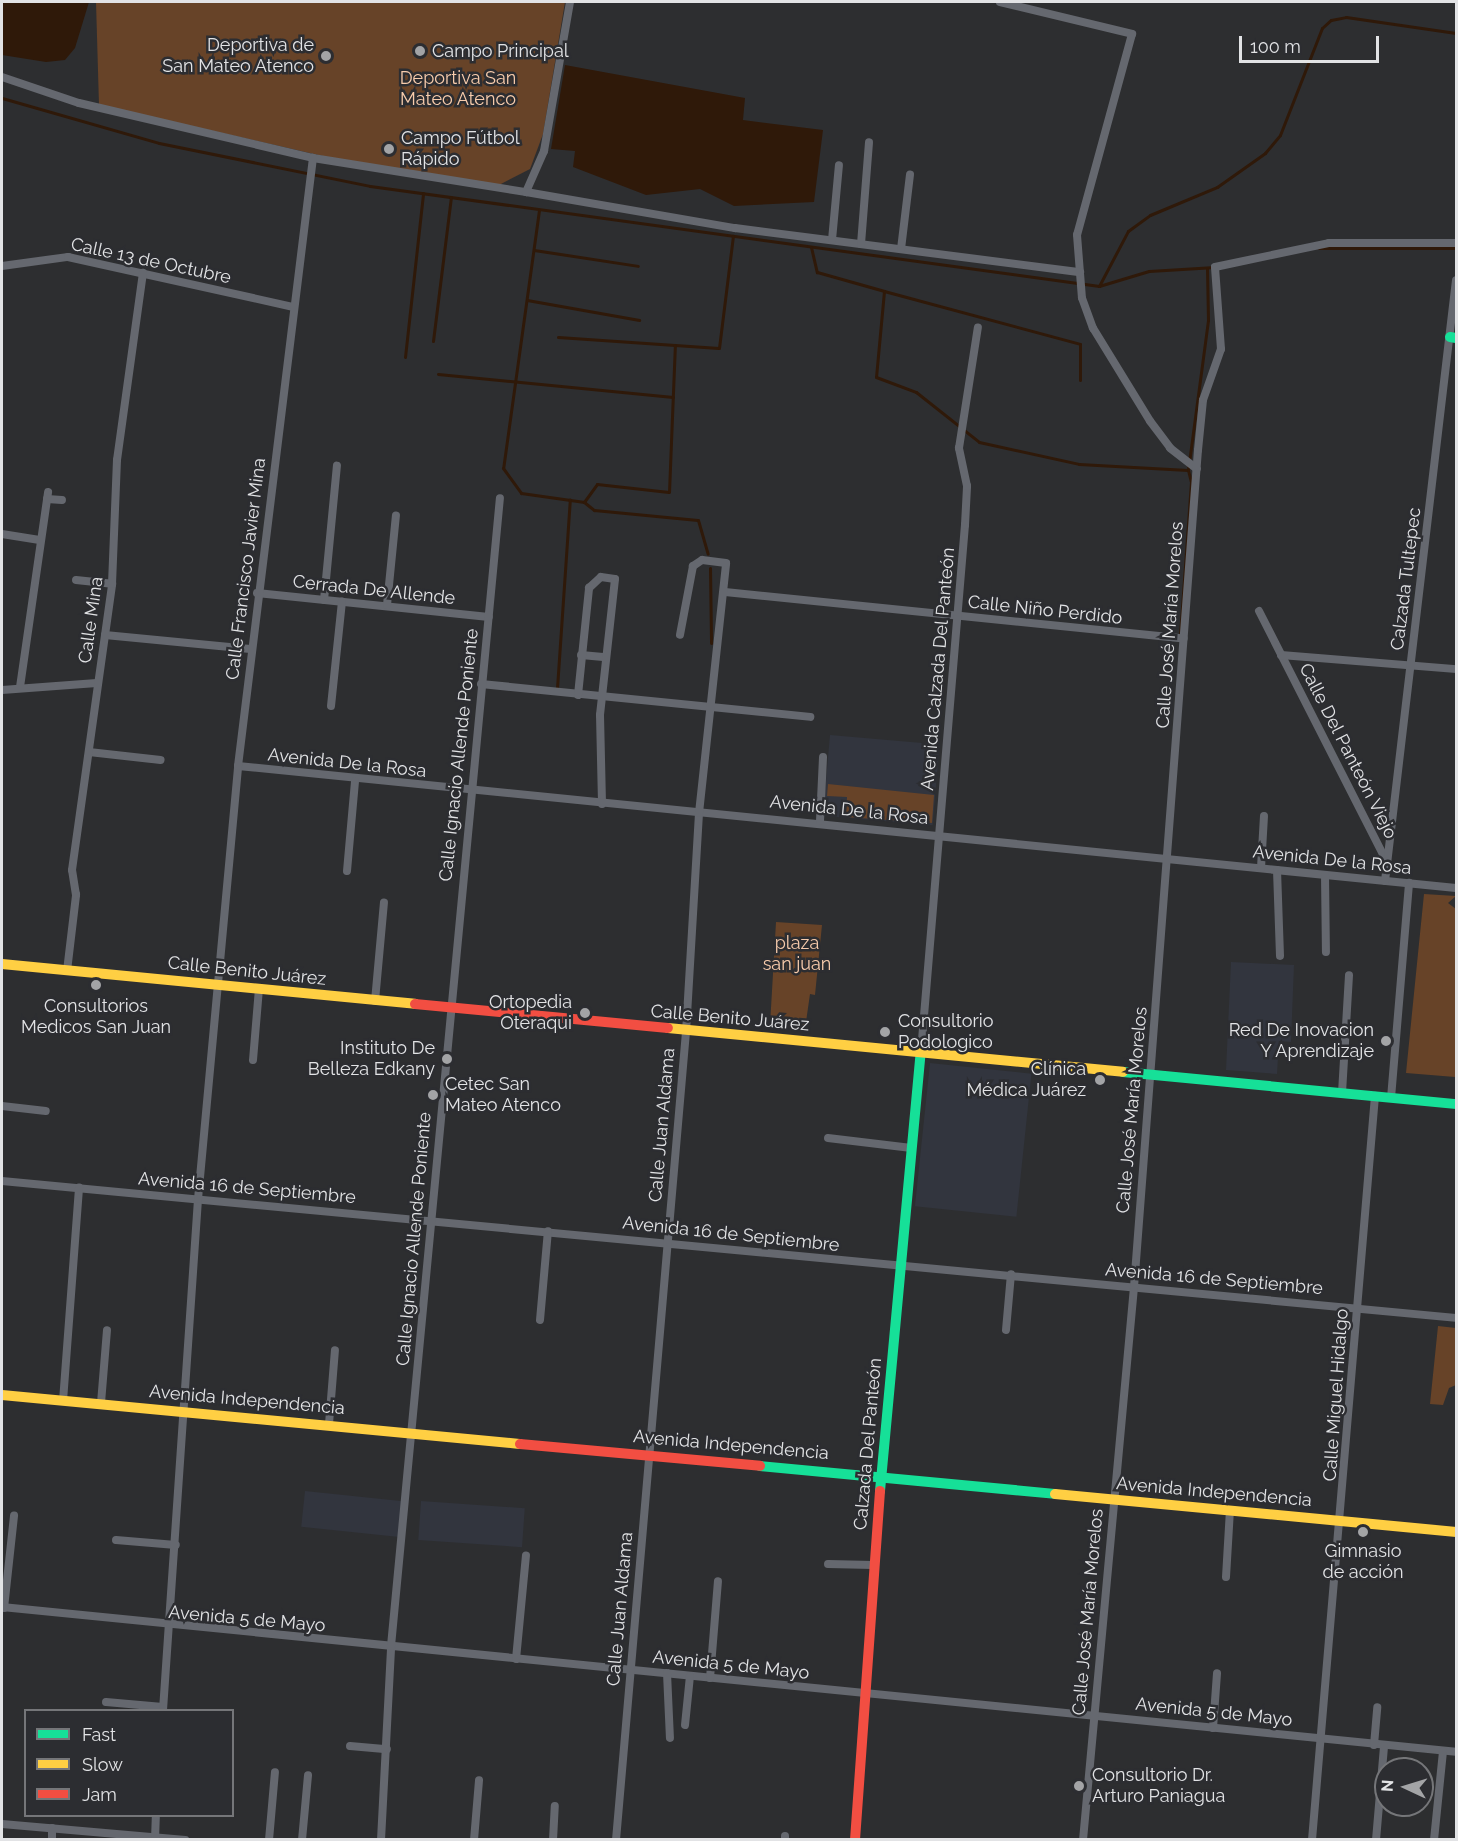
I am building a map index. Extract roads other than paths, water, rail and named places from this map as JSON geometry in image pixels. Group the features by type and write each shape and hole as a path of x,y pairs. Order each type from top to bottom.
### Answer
{"main road":[{"name":"Calle Benito Juárez","path":"2,964 686,1032 921,1052 1456,1104"},
{"name":"Calzada Del Panteón","path":"855,1839 873,1565 921,1052"},
{"name":"Avenida Independencia","path":"2,1395 184,1410 1456,1532"}],"street":[{"path":"526,192 544,151 570,2"},
{"path":"1000,2 1132,34 1085,197 1077,235 1082,298 1094,328 1150,421 1170,448 1197,469"},
{"path":"2,77 79,103 313,158 832,240 1081,276"},
{"path":"861,243 869,142"},
{"name":"Calle Francisco Javier Mina","path":"163,1709 198,1199 238,766 250,649 313,158"},
{"path":"832,240 839,165"},
{"path":"901,249 910,175"},
{"name":"Calle José María Morelos","path":"1083,1839 1134,1287 1169,858 1197,469 1209,383 1221,350 1217,264 1329,243 1456,243"},
{"name":"Calle 13 de Octubre","path":"2,266 68,257 293,307"},
{"name":"Calle Mina","path":"67,971 76,895 72,870 112,584 117,466 142,273"},
{"name":"Calzada Tultepec","path":"1385,881 1453,338 1456,280"},
{"name":"Avenida Calzada Del Panteón","path":"921,1052 957,616 965,468 960,440 965,425 978,327"},
{"path":"324,600 337,466"},
{"path":"20,687 47,496 62,500"},
{"name":"Calle Ignacio Allende Poniente","path":"381,1839 391,1646 413,1432 469,790 500,498"},
{"path":"387,605 396,515"},
{"path":"2,534 40,540"},
{"name":"Calle Juan Aldama","path":"616,1839 647,1454 686,1032 699,813 725,592 726,563 697,561 688,578 680,635"},
{"path":"578,695 589,588 601,577 615,579 602,697 602,804"},
{"path":"76,580 112,584"},
{"name":"Calle Niño Perdido","path":"725,592 1184,639"},
{"name":"Cerrada De Allende","path":"257,593 489,617"},
{"path":"331,706 342,602"},
{"name":"Calle Del Panteón Viejo","path":"1258,611 1387,861"},
{"path":"105,635 250,649"},
{"path":"1281,655 1456,669"},
{"path":"581,656 606,657"},
{"path":"2,690 97,683"},
{"path":"481,684 810,717"},
{"path":"89,752 161,760"},
{"path":"820,821 823,758"},
{"name":"Avenida De la Rosa","path":"238,766 355,781 699,813 820,821 1456,888"},
{"path":"347,871 355,781"},
{"path":"1261,868 1264,816"},
{"path":"1277,870 1280,956"},
{"path":"1324,875 1326,952"},
{"path":"1391,1098 1409,883"},
{"path":"375,1001 384,902"},
{"path":"1342,1093 1349,975"},
{"path":"253,1060 259,989"},
{"name":"Calle Miguel Hidalgo","path":"1312,1839 1342,1520 1375,1096"},
{"path":"2,1107 46,1111"},
{"path":"828,1138 911,1148"},
{"name":"Avenida 16 de Septiembre","path":"2,1181 1011,1274 1456,1318"},
{"path":"63,1401 79,1188"},
{"path":"540,1320 548,1231"},
{"path":"1006,1330 1011,1274"},
{"path":"101,1403 107,1330"},
{"path":"329,1424 334,1350"},
{"path":"1226,1577 1230,1510"},
{"path":"3,1608 14,1516"},
{"path":"116,1540 176,1545"},
{"path":"516,1659 526,1555"},
{"path":"828,1564 873,1565"},
{"path":"711,1678 718,1581"},
{"name":"Avenida 5 de Mayo","path":"3,1608 169,1627 391,1646 865,1694 1095,1714 1456,1752"},
{"path":"667,1673 670,1738"},
{"path":"1213,1728 1217,1673"},
{"path":"686,1725 690,1676"},
{"path":"106,1702 163,1709"},
{"path":"1374,1745 1377,1707"},
{"path":"350,1746 387,1749"},
{"path":"1376,1839 1384,1746"},
{"path":"1434,1839 1443,1751"},
{"path":"269,1839 275,1773"},
{"path":"302,1839 308,1775"},
{"path":"474,1839 479,1780"},
{"path":"553,1839 555,1806"},
{"path":"155,1838 156,1817"},
{"path":"2,1824 185,1839"},
{"path":"52,1828 52,1839"}],"waterway":[{"path":"1099,286 1128,231 1150,215 1217,187 1265,153 1280,135 1322,28 1331,20 1346,17 1456,33"},
{"path":"2,98 159,143 370,186 1099,286 1149,271 1215,267"},
{"path":"405,357 423,193"},
{"path":"433,341 451,197"},
{"path":"539,210 503,468 521,493 584,502 594,510 698,520 708,554"},
{"path":"558,337 719,348 733,236"},
{"path":"811,247 817,272 884,291 876,377 916,392 979,442 1079,464 1188,470 1191,482 1180,634"},
{"path":"1319,248 1456,248"},
{"path":"534,250 638,266"},
{"path":"1188,470 1208,320 1207,269"},
{"path":"884,291 1080,344 1080,380"},
{"path":"527,300 639,320"},
{"path":"584,502 597,484 669,492 675,345"},
{"path":"438,374 673,397"},
{"path":"557,688 570,499"},
{"path":"710,568 711,643"}],"place":[{"name":"Campo Principal","path":"420,51"},
{"name":"Deportiva de San Mateo Atenco","path":"326,56"},
{"name":"Campo Fútbol Rápido","path":"389,149"},
{"name":"Consultorios Medicos San Juan","path":"96,985"},
{"name":"Ortopedia Oteraqui","path":"585,1013"},
{"name":"Consultorio Podologico","path":"885,1032"},
{"name":"Red De Inovacion Y Aprendizaje","path":"1386,1041"},
{"name":"Instituto De Belleza Edkany","path":"447,1059"},
{"name":"Clínica Médica Juárez","path":"1100,1080"},
{"name":"Cetec San Mateo Atenco","path":"433,1095"},
{"name":"Gimnasio de acción","path":"1363,1532"},
{"name":"Consultorio Dr. Arturo Paniagua","path":"1079,1786"}],"park label":[{"name":"Deportiva San Mateo Atenco","path":"458,89"},
{"name":"plaza san juan","path":"797,954"}]}
